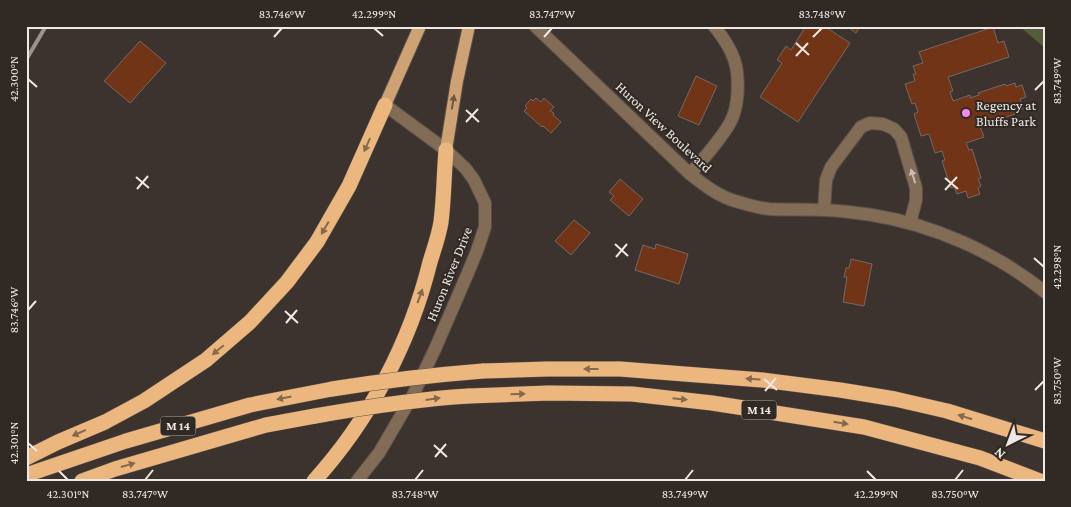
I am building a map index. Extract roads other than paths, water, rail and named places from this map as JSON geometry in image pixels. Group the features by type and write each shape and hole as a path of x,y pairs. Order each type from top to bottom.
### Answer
{"highway":[{"path":"26,458 144,402 206,360 250,322 287,282 316,242 349,186 385,105"},
{"path":"314,481 354,431 377,396 404,342 426,280 440,223 446,150"},
{"name":"M 14","path":"26,474 126,441 250,405 389,380 483,371 620,369 771,381 895,399 947,411 1045,441"},
{"name":"M 14","path":"82,481 115,469 266,425 356,409 442,398 550,393 632,394 730,405 864,427 980,458 1040,481"}],"main road":[{"path":"385,105 420,26"},
{"path":"446,150 456,81 469,26"}],"street":[{"name":"Huron View Boulevard","path":"535,26 690,174 712,190 734,201 767,209 824,210 910,223 969,245 1028,278 1045,292"},
{"path":"690,174 719,140 731,121 737,100 737,79 734,59 722,36 714,26"},
{"name":"Huron River Drive","path":"357,481 379,453 412,395 468,275 485,228 485,203 466,168 446,150 385,105"},
{"path":"824,210 826,180 831,168 861,127 870,123 883,124 894,130 901,137 916,188 916,200 910,223"}],"railway":[{"path":"26,60 46,26"}],"place":[{"name":"Regency at Bluffs Park","path":"966,113"}]}
